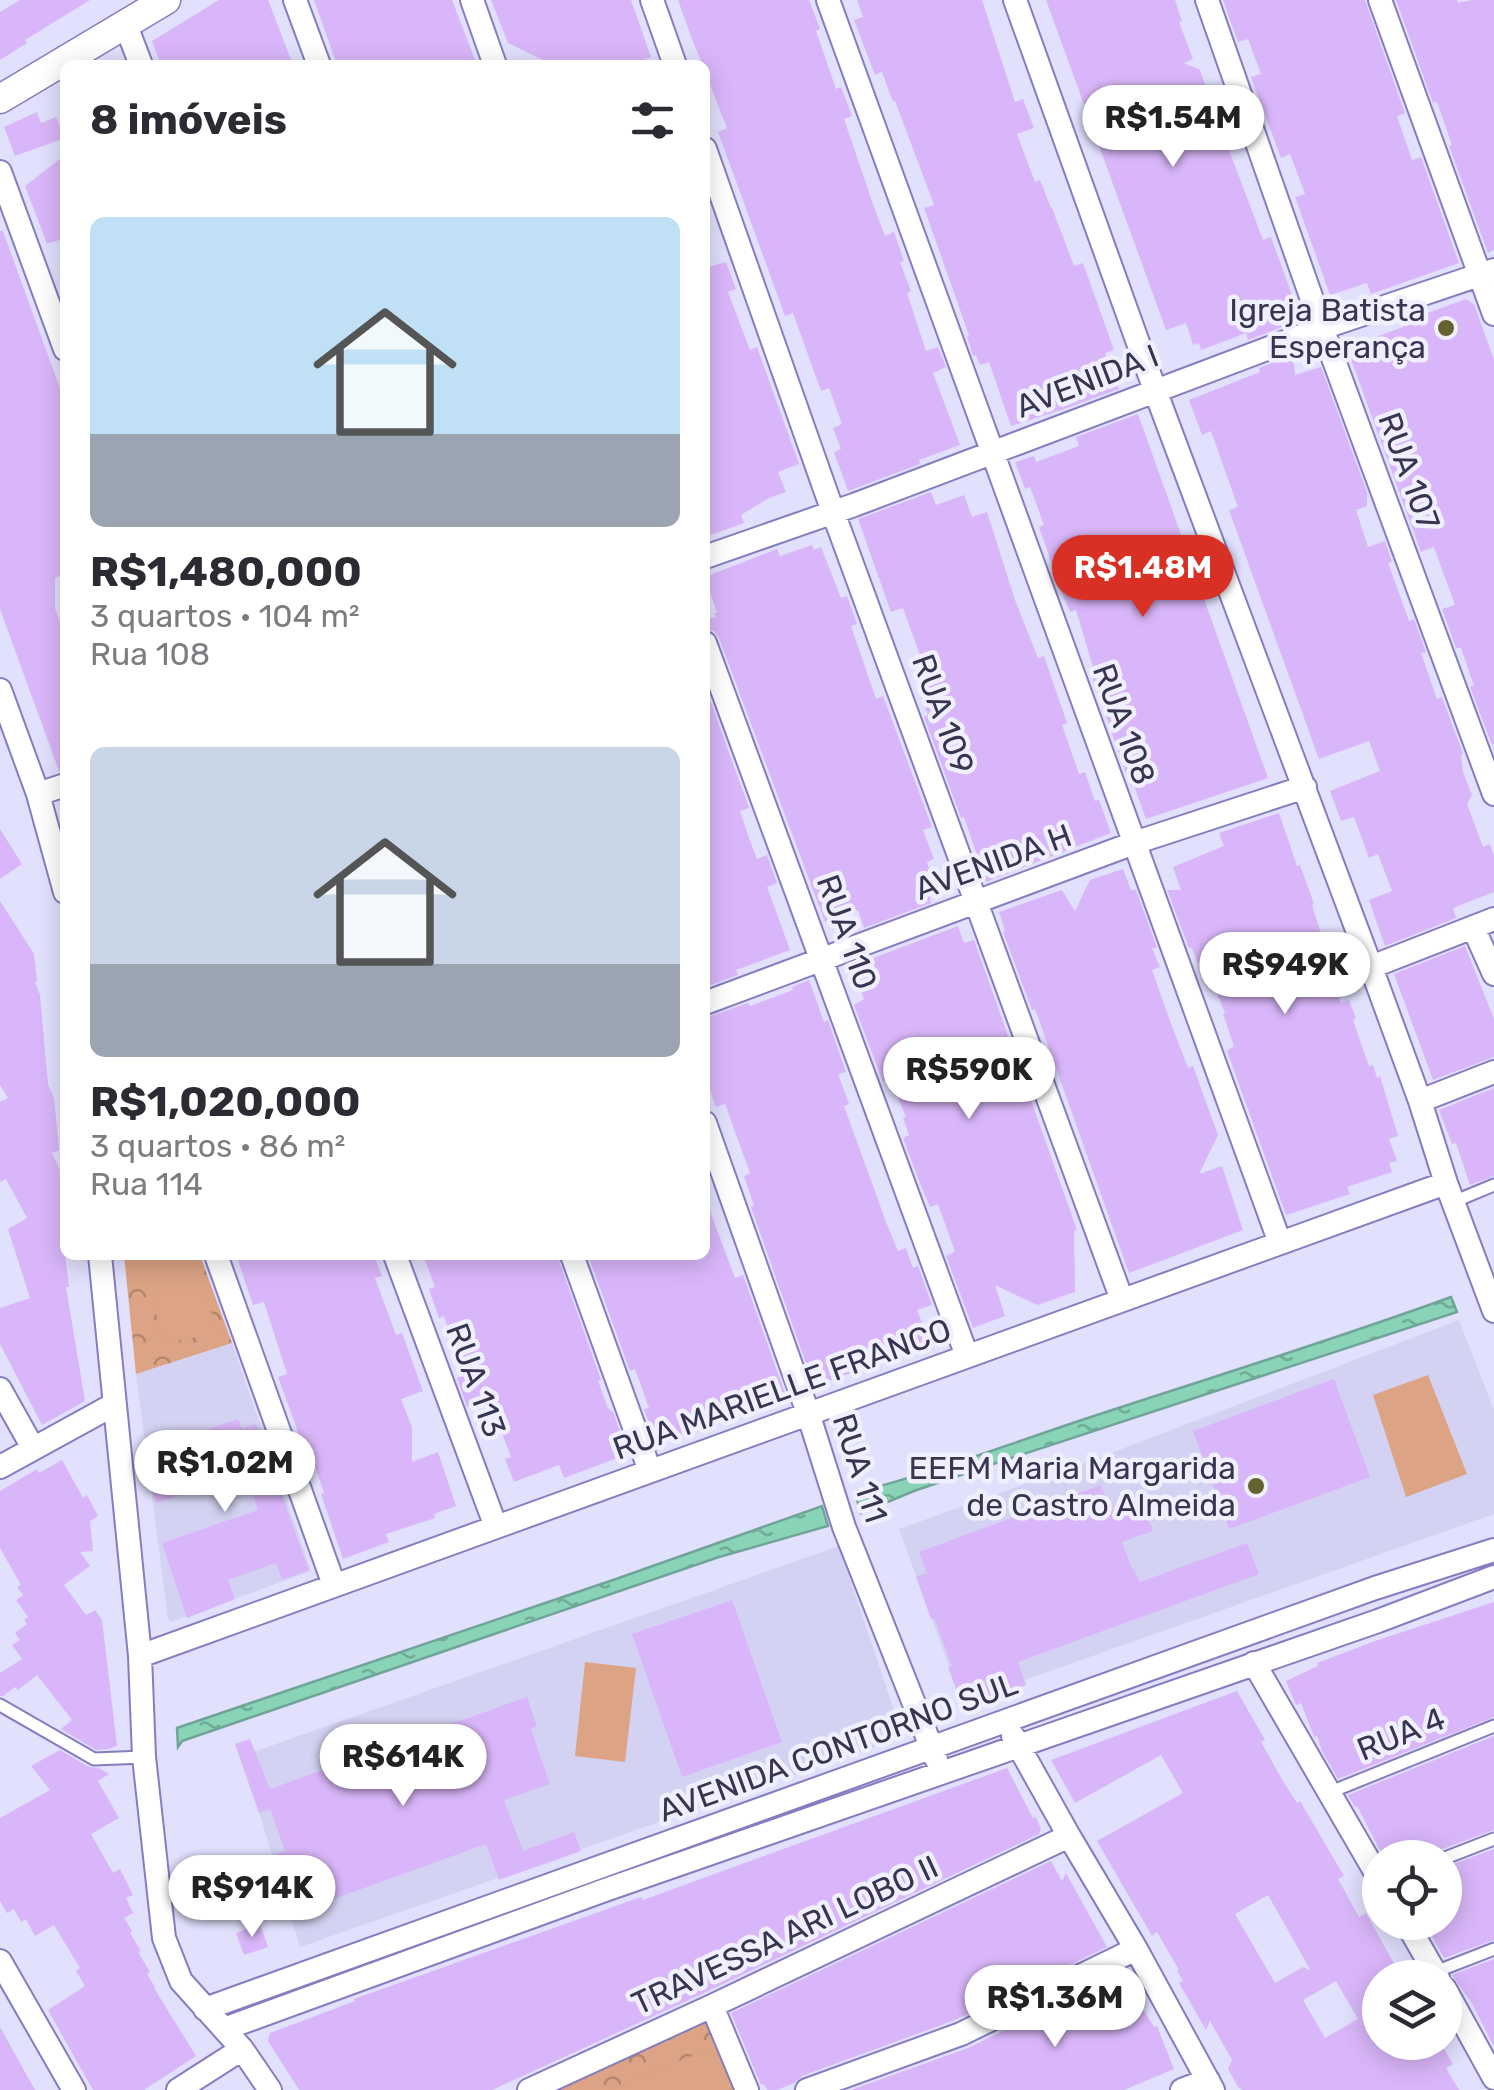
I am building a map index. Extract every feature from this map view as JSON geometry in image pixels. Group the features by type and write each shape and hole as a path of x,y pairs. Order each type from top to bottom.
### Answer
{"street":[{"path":"64,60 166,0"},
{"path":"295,0 316,60"},
{"path":"472,0 494,60"},
{"path":"652,0 673,60"},
{"name":"RUA 108","path":"828,0 1280,1243"},
{"path":"1014,0 1494,1311"},
{"name":"RUA 107","path":"1207,0 1322,328 1494,794"},
{"path":"1380,0 1487,272 1494,314"},
{"path":"125,23 138,60"},
{"path":"0,99 60,63"},
{"name":"RUA 109","path":"710,163 1122,1300"},
{"path":"0,172 60,335"},
{"name":"AVENIDA I","path":"710,556 1322,328 1487,272"},
{"name":"RUA 110","path":"710,656 967,1356"},
{"path":"0,690 7,732 38,794 60,874"},
{"path":"38,794 60,787"},
{"name":"AVENIDA H","path":"710,1002 1134,843 1305,787"},
{"path":"1371,967 1484,923 1494,974"},
{"path":"1420,1102 1494,1072"},
{"name":"RUA 111","path":"710,1137 844,1527 941,1774"},
{"name":"RUA MARIELLE FRANCO","path":"140,1656 1280,1243 1450,1192"},
{"path":"100,1260 140,1656 144,1757 164,1938 181,1981 242,2048 270,2090"},
{"path":"218,1260 334,1585"},
{"name":"RUA 113","path":"397,1260 496,1527"},
{"path":"574,1260 650,1471"},
{"path":"0,1389 33,1448"},
{"path":"0,1467 113,1405"},
{"name":"AVENIDA CONTORNO SUL","path":"204,2009 1375,1588 1494,1550"},
{"name":"AVENIDA CONTORNO SUL","path":"224,2030 604,1890 1378,1621 1494,1577"},
{"path":"1254,1663 1362,1850"},
{"path":"1007,1722 1210,2085 1182,2090"},
{"name":"TRAVESSA ARI LOBO II","path":"529,2090 1069,1836"},
{"path":"807,2090 960,2034 1136,1949"},
{"path":"0,1961 74,2090"},
{"path":"712,2006 747,2090"},
{"path":"1462,2020 1494,2078"},
{"path":"178,2090 242,2048"}],"lane":[{"path":"1450,1192 1494,1185"},
{"path":"0,1706 94,1760 144,1757"},
{"name":"RUA 4","path":"1328,1793 1494,1726"},
{"path":"1462,1851 1494,1839"},
{"path":"1462,1968 1494,1950"}],"shaded area":[{"name":"EEFM Maria Margarida de Castro Almeida","path":"1459,1320 1494,1410 1494,1514 962,1702 899,1529 1098,1458"},
{"path":"232,1343 311,1571 171,1622 136,1374"},
{"path":"839,1546 903,1737 300,1947 242,1756"}],"green space":[{"path":"125,1260 202,1260 232,1343 136,1374"},
{"path":"146,1260 198,1260 217,1333 162,1344"},
{"path":"1428,1375 1467,1474 1406,1497 1373,1395"},
{"path":"585,1662 636,1668 625,1762 575,1756"},
{"path":"709,2018 740,2090 548,2090"},
{"path":"719,2045 737,2090 607,2090"}],"water":[{"path":"1451,1297 1457,1312 987,1466 861,1513 855,1493"},
{"path":"822,1506 828,1526 719,1557 182,1741 178,1747 177,1728"}],"building":[{"path":"20,0 90,0 0,60 0,12"},
{"path":"219,0 268,0 291,60 159,60 152,41"},
{"path":"314,0 452,0 475,60 335,60"},
{"path":"491,0 631,0 651,57 543,60 508,43"},
{"path":"678,0 809,0 836,89 841,87 852,116 844,119 874,207 885,236 894,232 904,261 900,262 911,291 907,293 926,351 938,347 946,367 933,373 960,445 848,491 834,452 841,449 833,428 842,424 829,388 821,391 793,313 785,316 718,132 727,128 710,85 710,60 701,60"},
{"path":"857,0 982,0 1015,102 1023,99 1034,128 1017,134 1074,266 1083,263 1114,350 1105,353 1119,389 1011,426 989,362 980,365 973,356 924,208 934,205 895,101 882,72 875,75 854,20 863,17"},
{"path":"1046,0 1175,0 1193,59 1184,63 1200,70 1216,115 1220,114 1229,141 1226,142 1263,240 1271,237 1301,320 1248,340 1246,333 1201,350 1199,343 1193,345 1186,323 1166,330"},
{"path":"1223,0 1365,0 1405,113 1397,116 1412,160 1421,157 1459,263 1371,294 1367,283 1330,295 1295,197 1305,194 1290,154 1281,158 1251,77 1261,74 1248,39 1238,42"},
{"path":"1396,0 1494,0 1494,250 1488,253 1437,102 1433,103"},
{"path":"37,112 41,123 56,117 60,140 15,156 4,127"},
{"path":"60,159 60,240 47,244 25,186"},
{"path":"3,231 60,388 60,576 55,578 55,608 60,622 60,771 0,609"},
{"path":"726,262 736,289 728,292 750,350 757,347 799,464 778,472 786,492 741,515 744,523 710,535 710,267"},
{"path":"1466,299 1474,304 1494,360 1492,745 1470,687 1474,686 1461,648 1456,648 1442,609 1455,605 1434,547 1421,552 1347,348"},
{"path":"1290,356 1295,375 1321,367 1367,492 1367,506 1356,510 1368,547 1385,541 1392,562 1388,563 1409,621 1414,619 1426,652 1421,653 1437,699 1442,697 1463,754 1463,772 1472,795 1467,804 1483,847 1490,844 1494,856 1494,892 1453,908 1456,918 1385,946 1369,900 1392,891 1378,854 1369,858 1354,817 1341,821 1330,791 1380,771 1369,741 1319,759 1229,510 1238,507 1211,431 1202,435 1189,400"},
{"path":"1138,414 1268,778 1146,819 1090,671 1094,670 1076,610 1070,612 1062,593 1039,527 1044,525 1030,487 1025,489 1015,462 1034,456 1036,462 1079,446 1076,437"},
{"path":"931,492 936,505 964,495 972,517 987,512 1015,600 1038,658 1044,656 1079,774 1085,772 1111,833 986,882 924,717 928,715 918,689 926,687 920,667 924,666 903,608 891,612 858,519"},
{"path":"812,545 814,550 821,547 841,598 847,596 857,624 851,626 876,699 883,696 932,827 923,830 934,859 927,862 933,880 929,890 931,903 864,928 858,910 825,922 719,638 710,630 710,618 717,613 710,592 710,575 777,549 780,556"},
{"path":"710,700 749,808 740,811 749,838 757,859 767,855 777,883 767,887 790,950 736,970 738,975 710,985"},
{"path":"1279,813 1314,904 1321,934 1318,935 1341,1003 1349,1000 1369,1066 1373,1065 1377,1078 1380,1076 1398,1136 1389,1139 1397,1161 1389,1163 1392,1172 1347,1187 1350,1194 1286,1215 1227,1051 1234,1046 1225,1013 1209,974 1203,977 1189,948 1167,890 1181,890 1173,867 1224,846 1219,833"},
{"path":"0,829 22,864 0,879"},
{"path":"1123,869 1131,890 1136,890 1157,948 1152,948 1160,967 1152,970 1170,1021 1188,1068 1193,1066 1218,1135 1199,1174 1222,1166 1243,1230 1129,1273 1035,1009 1032,1010 1003,932 999,912 1062,890 1075,911 1090,880"},
{"path":"0,901 34,954 59,1150 52,1153 60,1170 60,1260 66,1260 66,1287 85,1401 42,1425 0,1344 0,1308 30,1298 8,1229 27,1218 6,1179 0,1182 0,1102 8,1098 0,1085"},
{"path":"958,926 964,943 974,940 1077,1230 1075,1292 1037,1305 995,1285 1005,1316 973,1328 946,1256 955,1252 938,1204 930,1207 903,1138 909,1135 903,1118 906,1117 890,1077 883,1082 854,1005 864,999 852,966"},
{"path":"1465,946 1494,1019 1494,1057 1433,1080 1394,974"},
{"path":"809,980 824,1022 828,1020 846,1072 838,1074 849,1104 844,1106 886,1222 898,1251 906,1248 913,1268 918,1266 932,1305 917,1310 929,1341 901,1351 902,1355 814,1386 751,1207 754,1206 744,1176 750,1173 725,1104 716,1107 710,1091 710,1016 748,1003 750,1006 793,990 792,987"},
{"path":"1494,1088 1494,1176 1470,1185 1456,1143 1452,1144 1439,1110"},
{"path":"710,1211 735,1278 743,1275 786,1396 656,1443 635,1369 630,1371 590,1260 710,1260"},
{"path":"238,1260 376,1260 382,1276 375,1278 396,1335 402,1333 423,1391 401,1399 412,1427 412,1462 438,1452 456,1506 434,1514 435,1518 386,1534 389,1542 343,1559 310,1452 306,1454 278,1377 287,1374 264,1302 253,1305"},
{"path":"425,1260 559,1260 601,1380 598,1381 628,1454 564,1478 559,1465 514,1482 505,1459 511,1457 489,1399 467,1407 457,1378 464,1375 444,1316 439,1318 429,1289 435,1287"},
{"path":"1334,1379 1370,1477 1229,1529 1193,1431"},
{"path":"238,1419 242,1429 256,1424 309,1570 282,1580 276,1563 228,1580 235,1599 187,1618 162,1543 258,1510 246,1474 156,1503 150,1484 161,1480 151,1445"},
{"path":"62,1460 98,1516 90,1521 93,1551 80,1552 90,1566 64,1585 86,1615 95,1610 102,1620 117,1746 108,1749 96,1750 61,1729 72,1720 37,1675 18,1690 15,1687 0,1696 0,1673 22,1659 12,1645 20,1640 15,1633 27,1624 24,1620 28,1617 16,1600 23,1595 17,1587 21,1585 0,1548 0,1491 37,1469 39,1473"},
{"path":"1101,1485 1110,1511 1141,1500 1153,1531 1122,1542 1140,1582 1247,1543 1259,1574 1018,1662 1026,1685 963,1708 948,1667 952,1666 916,1577 927,1573 919,1552"},
{"path":"732,1600 782,1742 682,1777 632,1634"},
{"path":"1494,1602 1494,1717 1338,1779 1286,1681 1318,1666 1317,1663"},
{"path":"1237,1691 1284,1783 1297,1803 1300,1801 1344,1876 1338,1879 1359,1917 1362,1915 1362,1940 1381,1940 1392,1960 1362,1960 1362,2060 1451,2060 1453,2064 1446,2068 1459,2090 1238,2087 1228,2069 1232,2060 1210,2021 1206,2030 1179,1983 1183,1981 1179,1970 1157,1932 1152,1936 1097,1841 1183,1793 1161,1755 1075,1803 1051,1760","holes":["1268,1895 1311,1971 1303,1967 1275,1983 1235,1914","1336,1981 1358,2019 1325,2038 1303,2000"]},
{"path":"527,1697 537,1726 531,1729 550,1784 504,1800 523,1851 574,1832 581,1851 499,1880 486,1844 306,1909 298,1888 252,1904 240,1868 285,1851 270,1809 259,1813 235,1744 250,1739 270,1789"},
{"path":"1494,1736 1494,1830 1462,1842 1375,1840 1348,1795"},
{"path":"60,1750 109,1774 98,1781 119,1818 91,1834 113,1873 120,1869 133,1895 126,1898 133,1913 124,1918 154,1988 196,2056 144,2090 93,2090 48,2010 85,1986 76,1971 80,1968 54,1925 35,1936 26,1919 21,1922 14,1909 7,1913 0,1901 0,1818 50,1790 31,1766"},
{"path":"1007,1768 1033,1818 1036,1817 1039,1834 492,2090 299,2090 268,2041 270,2033 354,1999 641,1897 643,1900"},
{"path":"1494,1849 1494,1940 1444,1958 1434,1940 1462,1940 1462,1861"},
{"path":"1051,1861 1062,1881 1066,1873 1107,1947 955,2020 802,2076 777,2090 761,2085 731,2013"},
{"path":"260,1924 268,1947 244,1955 236,1933"},
{"path":"1494,1959 1494,2047 1462,1989 1462,1971"},
{"path":"1121,1973 1154,2027 1157,2026 1174,2069 1124,2090 851,2090 968,2048"},
{"path":"0,2027 35,2090 0,2090"}],"place":[{"name":"Igreja Batista Esperança","path":"1446,328"},
{"name":"EEFM Maria Margarida de Castro Almeida","path":"1256,1486"}]}
